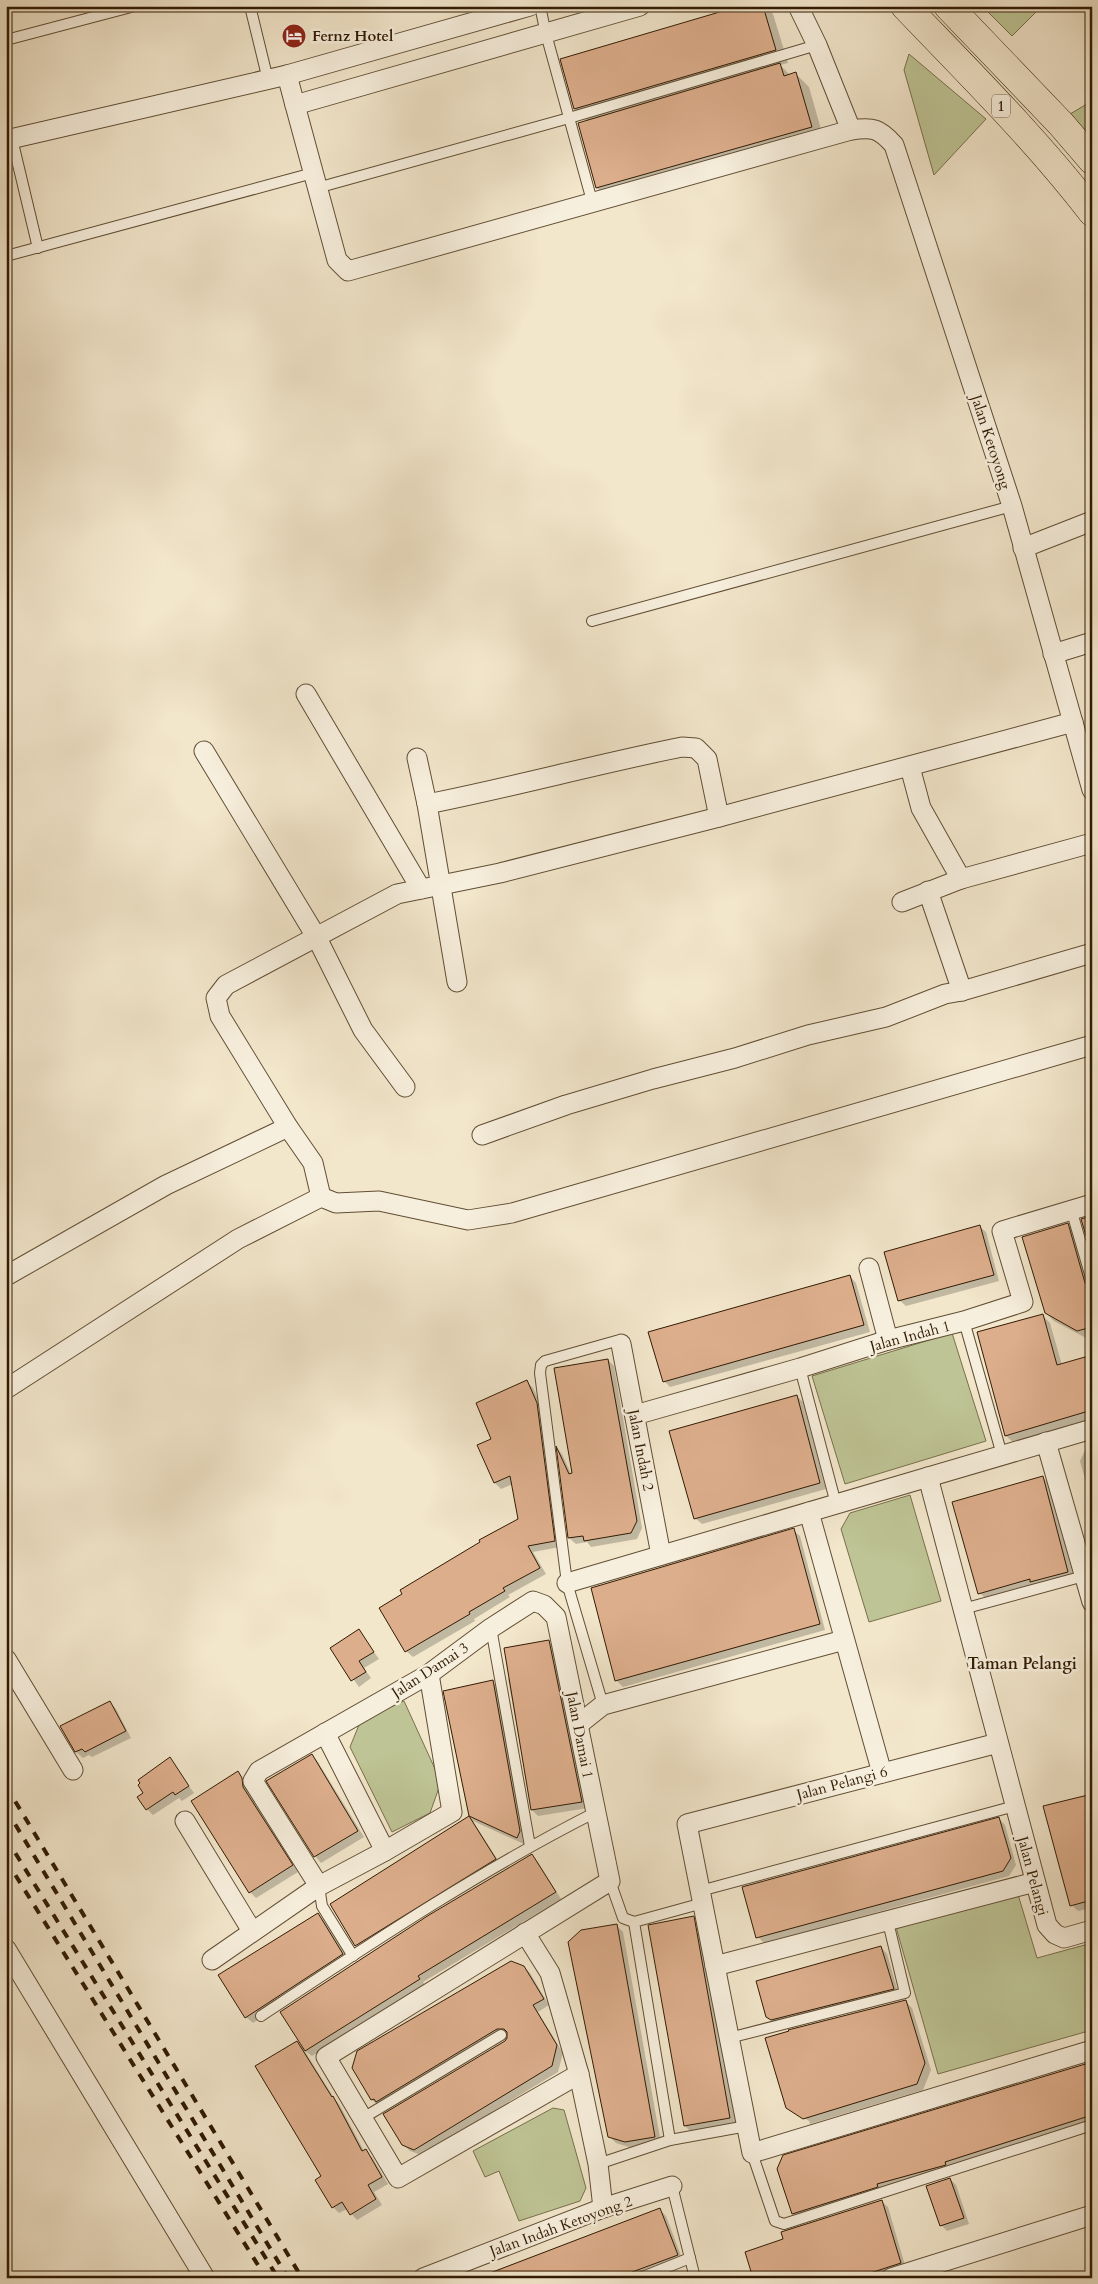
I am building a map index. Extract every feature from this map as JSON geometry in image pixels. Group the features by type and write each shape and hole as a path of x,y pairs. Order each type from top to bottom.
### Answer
{"main road":[{"name":"1","path":"905,6 1002,107 1067,180 1092,212"},
{"name":"1","path":"948,6 1061,124 1092,160"},
{"path":"1067,180 1054,148 1055,133 1061,124 1072,123 1092,129"}],"street":[{"path":"9,140 268,80 530,6"},
{"path":"295,105 640,6"},
{"path":"798,6 817,45 852,130"},
{"path":"899,6 925,28"},
{"path":"287,75 315,181"},
{"name":"Jalan Ketoyong","path":"315,181 336,260 348,271 592,201 852,130 877,129 894,145 1012,506 1092,790"},
{"path":"1023,548 1092,521"},
{"path":"1054,654 1092,642"},
{"path":"306,694 422,889"},
{"path":"321,1197 313,1163 288,1127 220,1016 216,998 226,986 397,894 500,873 910,767 1073,722"},
{"path":"428,804 502,790 590,766 682,748 696,748 707,759 720,817"},
{"path":"204,751 317,938 363,1030 405,1087"},
{"path":"417,758 428,804 458,982"},
{"path":"910,767 921,808 961,879"},
{"path":"902,902 961,879 1092,842"},
{"path":"928,891 962,991"},
{"path":"482,1135 566,1105 653,1078 735,1058 808,1035 886,1017 945,994 962,991 1092,953"},
{"path":"6,1389 238,1239 321,1197 336,1203 379,1202 468,1220 512,1213 1092,1044"},
{"path":"6,1276 166,1185 288,1127"},
{"name":"Jalan Indah 1","path":"635,1415 800,1368 888,1340 964,1321 1023,1302 1002,1231 1092,1204"},
{"path":"869,1268 888,1340"},
{"name":"Jalan Indah 2","path":"622,1344 661,1555"},
{"path":"567,1583 1092,1429"},
{"path":"1046,1442 1092,1602"},
{"name":"Jalan Pelangi","path":"928,1477 1047,1925 1055,1934 1064,1938 1092,1930"},
{"path":"809,1512 882,1773"},
{"name":"Jalan Damai 3","path":"319,1886 253,1781 259,1771 429,1674 491,1628 533,1601"},
{"name":"Jalan Damai 1","path":"533,1601 544,1605 556,1617 610,1881"},
{"path":"579,1724 603,1705 844,1640"},
{"path":"6,1659 73,1770"},
{"path":"212,1960 319,1886 385,1851 452,1812 429,1674"},
{"path":"325,1733 385,1851"},
{"name":"Jalan Pelangi 6","path":"701,1897 687,1824 998,1743"},
{"path":"186,1822 252,1931"},
{"path":"579,2074 398,2178 326,2057 610,1881"},
{"path":"715,1966 1035,1882"},
{"path":"701,1897 752,2153 1092,2050"},
{"path":"525,1934 550,1973 579,2074 598,2164 603,2208"},
{"path":"6,1949 204,2278"},
{"name":"Jalan Indah Ketoyong 2","path":"423,2278 603,2208 672,2186"},
{"path":"891,2278 1092,2215"}],"lane":[{"path":"6,40 135,6"},
{"path":"250,6 268,80"},
{"path":"540,6 592,201"},
{"path":"6,256 569,118 817,45"},
{"path":"9,140 38,248"},
{"path":"592,621 1012,506"},
{"path":"1071,1209 1092,1281"},
{"path":"964,1321 1002,1455"},
{"path":"603,1705 567,1583 540,1373 545,1361 616,1341 622,1344"},
{"path":"800,1368 836,1504"},
{"path":"963,1608 1084,1576"},
{"path":"491,1628 530,1846"},
{"path":"610,1881 623,1918 634,1922 701,1897 1014,1806"},
{"path":"261,2016 353,1956 530,1846 596,1812"},
{"path":"319,1886 322,1906 353,1956"},
{"path":"634,1922 670,2140"},
{"path":"729,2038 905,1993 888,1922"},
{"path":"363,2118 501,2035"},
{"path":"752,2153 775,2221 784,2224 1092,2125"},
{"path":"598,2164 670,2140 747,2126"},
{"path":"672,2186 695,2278"},
{"path":"640,2278 690,2258"}],"green space":[{"path":"982,6 1042,6 1012,36"},
{"path":"909,54 986,119 934,175 904,70"},
{"path":"1092,101 1092,143 1070,114"},
{"path":"952,1333 986,1441 845,1484 812,1376"},
{"path":"910,1495 941,1601 869,1622 841,1529 850,1513"},
{"path":"404,1701 441,1782 430,1813 392,1832 350,1747 361,1720"},
{"path":"1017,1891 1037,1958 1092,1943 1092,2030 938,2074 896,1927"},
{"path":"553,2108 564,2110 586,2188 580,2201 519,2221 499,2171 485,2177 473,2151"}],"building":[{"path":"740,6 763,6 776,50 574,109 560,59"},
{"path":"780,63 784,76 796,72 812,127 596,188 578,123"},
{"path":"1092,1216 1092,1256 1081,1219"},
{"path":"1068,1223 1085,1283 1092,1288 1092,1327 1077,1331 1045,1313 1022,1237"},
{"path":"980,1225 994,1275 898,1301 884,1252"},
{"path":"850,1275 864,1325 663,1382 648,1332"},
{"path":"1043,1314 1057,1365 1092,1355 1092,1410 1005,1436 977,1332"},
{"path":"608,1359 637,1521 631,1533 584,1541 583,1536 568,1538 556,1446 569,1474 572,1473 554,1368"},
{"path":"527,1380 537,1403 555,1541 528,1546 540,1568 503,1588 505,1591 469,1612 470,1614 405,1652 379,1608 402,1594 400,1590 480,1542 479,1540 518,1519 510,1476 494,1483 477,1445 491,1439 476,1403"},
{"path":"797,1395 820,1483 694,1519 669,1431"},
{"path":"1043,1476 1068,1572 1030,1582 1030,1579 978,1594 952,1502"},
{"path":"794,1528 820,1624 615,1681 591,1588"},
{"path":"359,1629 374,1652 359,1661 366,1672 351,1681 330,1648"},
{"path":"549,1640 582,1802 531,1810 504,1648"},
{"path":"493,1680 520,1831 517,1838 469,1816 443,1691"},
{"path":"110,1701 126,1731 85,1752 82,1749 75,1752 60,1726"},
{"path":"312,1754 358,1831 314,1857 266,1781"},
{"path":"170,1757 189,1786 175,1795 173,1792 146,1810 137,1797 143,1793 138,1785 140,1783 138,1780"},
{"path":"238,1771 242,1778 243,1787 293,1865 249,1893 191,1801"},
{"path":"1092,1794 1092,1900 1070,1906 1043,1806"},
{"path":"469,1816 496,1859 355,1946 330,1904"},
{"path":"999,1817 1011,1858 1003,1871 756,1938 742,1887"},
{"path":"532,1854 556,1892 418,1976 420,1979 305,2051 280,2012 429,1915"},
{"path":"318,1913 343,1954 245,2018 218,1975"},
{"path":"694,1916 730,2118 684,2126 648,1925"},
{"path":"617,1924 655,2137 625,2142 608,2137 568,1942 581,1930"},
{"path":"881,1946 894,1989 771,2020 766,2017 756,1981"},
{"path":"511,1961 524,1966 544,1999 533,2005 557,2045 552,2066 414,2150 402,2145 383,2114 505,2041 507,2032 504,2029 497,2029 376,2102 374,2099 371,2100 352,2068 357,2051"},
{"path":"906,2000 925,2063 917,2084 803,2119 786,2108 765,2038 788,2030"},
{"path":"297,2041 333,2096 362,2151 366,2149 382,2177 368,2185 376,2199 350,2215 342,2202 332,2208 315,2180 321,2176 255,2066"},
{"path":"1092,2062 1092,2115 945,2162 946,2165 877,2184 878,2187 792,2214 777,2169 783,2155"},
{"path":"950,2178 964,2218 940,2226 926,2186"},
{"path":"882,2200 901,2263 855,2278 753,2278 745,2252 783,2239 781,2232"},
{"path":"660,2208 678,2255 616,2278 477,2278"}],"railway":[{"path":"6,1786 302,2278"},
{"path":"6,1809 288,2278"},
{"path":"6,1838 278,2278"},
{"path":"6,1860 266,2278"}],"place":[{"name":"Fernz Hotel","path":"294,36"}],"district":[{"name":"Taman Pelangi","path":"1022,1663"}]}
